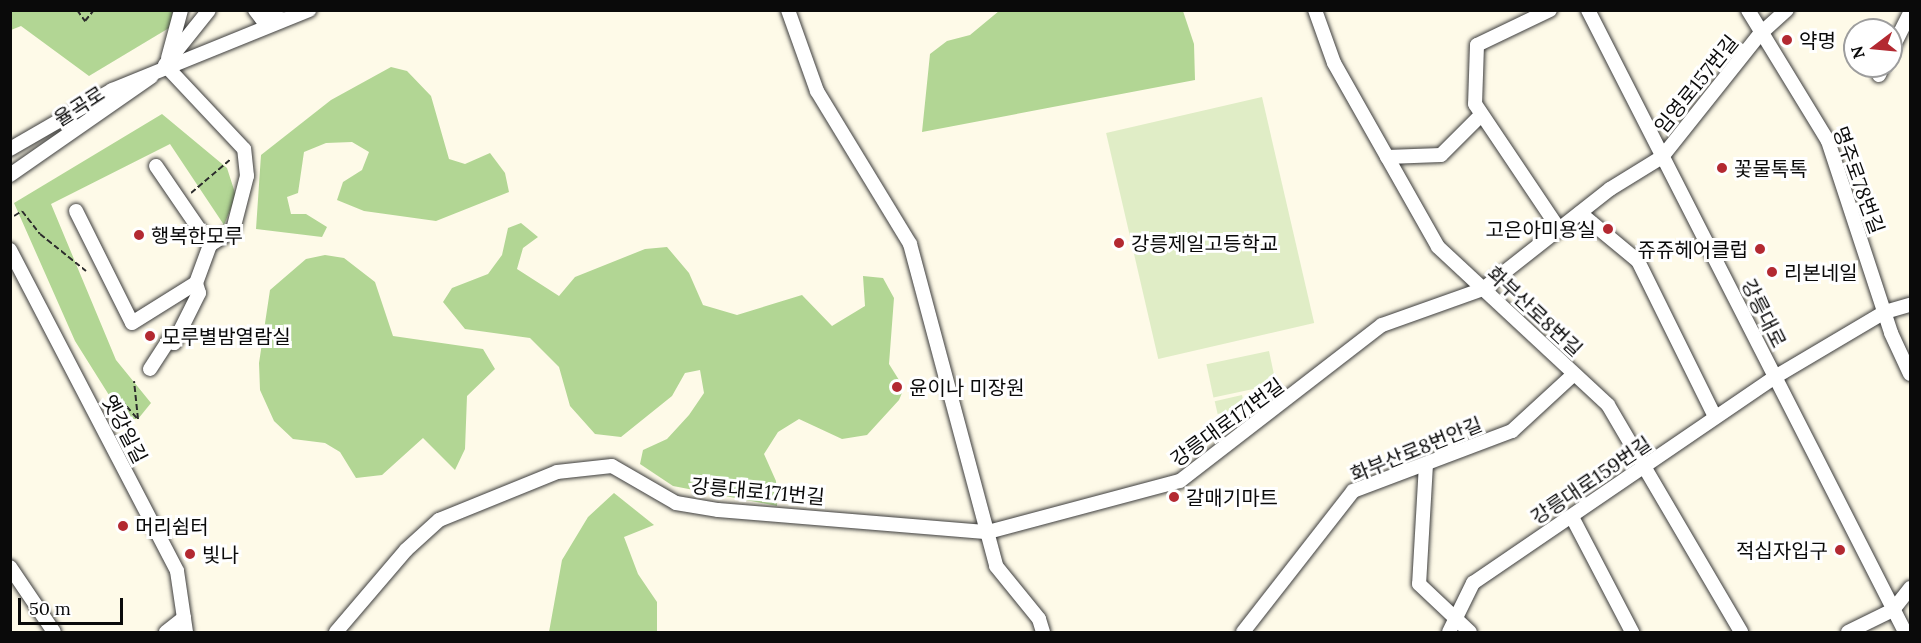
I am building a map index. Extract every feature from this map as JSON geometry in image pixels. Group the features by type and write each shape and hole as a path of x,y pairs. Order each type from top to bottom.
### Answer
{"street":[{"path":"165,65 181,10"},
{"name":"율곡로","path":"10,175 118,105 165,65 209,10"},
{"path":"255,10 261,19 293,18"},
{"path":"165,65 309,10"},
{"path":"788,10 817,92 910,244 996,566 1039,619 1043,633"},
{"name":"화부산로8번길","path":"1315,10 1334,63 1438,247 1608,405 1741,633"},
{"path":"1550,10 1477,45 1475,104 1480,115 1558,229"},
{"name":"강릉대로","path":"1588,10 1905,633"},
{"name":"명주로78번길","path":"1748,10 1760,34 1828,141 1885,312 1911,374"},
{"name":"임영로157번길","path":"1662,157 1760,34 1787,10"},
{"path":"1903,28 1911,13"},
{"path":"76,211 132,322 196,283 210,245 233,230 247,176 244,149 165,65"},
{"name":"율곡로","path":"12,146 165,65"},
{"path":"1387,157 1441,155 1480,115"},
{"name":"강릉대로171번길","path":"336,633 406,550 439,520 501,492 557,472 612,466 676,503 988,532 1180,481 1281,408 1382,325 1483,289 1558,229 1662,157"},
{"path":"156,166 210,245"},
{"path":"1580,213 1638,261 1715,417"},
{"name":"옛강일길","path":"10,250 177,571 186,633"},
{"path":"150,369 169,340 174,343 200,293 196,283"},
{"name":"강릉대로159번길","path":"1449,633 1473,583 1775,377 1885,312 1911,305"},
{"name":"화부산로8번안길","path":"1243,633 1353,491 1512,431 1574,374"},
{"path":"1426,464 1419,584 1470,633"},
{"path":"1572,517 1632,633"},
{"path":"10,567 54,633"},
{"path":"1848,633 1893,610 1911,588"},
{"path":"166,633 184,618"}],"path":[{"path":"77,10 84,21 94,10"},
{"path":"180,202 244,149"},
{"path":"14,216 22,211 40,234 86,271"},
{"path":"95,412 104,406 118,409 115,393 138,419 134,381"}],"green space":[{"path":"11,11 173,11 169,28 89,76 21,26 11,30"},
{"path":"999,11 1183,11 1194,44 1195,80 922,132 930,54 947,41 970,35"},
{"path":"391,67 407,71 431,96 449,159 465,164 490,153 505,173 509,192 436,221 364,211 337,200 343,182 362,170 369,152 352,142 326,143 304,152 298,193 287,197 291,214 306,214 327,227 322,237 256,229 261,155 331,100"},
{"path":"1262,97 1314,323 1158,359 1106,133"},
{"path":"162,114 227,168 236,196 224,225 170,144 51,204 116,360 151,403 138,419 124,419 75,341 14,203"},
{"path":"521,223 538,237 523,248 517,269 559,296 575,277 645,249 667,247 689,273 703,305 737,315 802,295 832,326 865,306 863,276 883,278 894,298 889,364 904,388 899,400 867,435 842,439 799,419 778,432 764,454 776,481 777,506 673,486 640,464 643,450 667,439 689,415 704,393 700,370 685,373 672,396 621,437 595,434 570,406 559,367 530,338 465,329 443,302 452,288 488,274 502,255 508,228"},
{"path":"325,255 344,258 375,282 393,336 483,349 495,369 467,396 465,449 455,470 423,438 382,475 356,478 340,452 325,443 293,439 274,421 260,390 259,363 270,290 306,259"},
{"path":"1269,351 1276,384 1213,398 1206,364"},
{"path":"1242,395 1245,408 1218,414 1215,401"},
{"path":"614,493 654,525 624,537 638,574 657,602 657,632 549,632 562,560 588,517"}],"place":[{"name":"약명","path":"1787,40"},
{"name":"꽃물톡톡","path":"1722,168"},
{"name":"고은아미용실","path":"1608,229"},
{"name":"행복한모루","path":"139,235"},
{"name":"강릉제일고등학교","path":"1119,243"},
{"name":"쥬쥬헤어클럽","path":"1760,249"},
{"name":"리본네일","path":"1772,272"},
{"name":"모루별밤열람실","path":"150,336"},
{"name":"윤이나 미장원","path":"897,387"},
{"name":"갈매기마트","path":"1174,497"},
{"name":"머리쉼터","path":"123,526"},
{"name":"적십자입구","path":"1840,550"},
{"name":"빛나","path":"190,554"}]}
